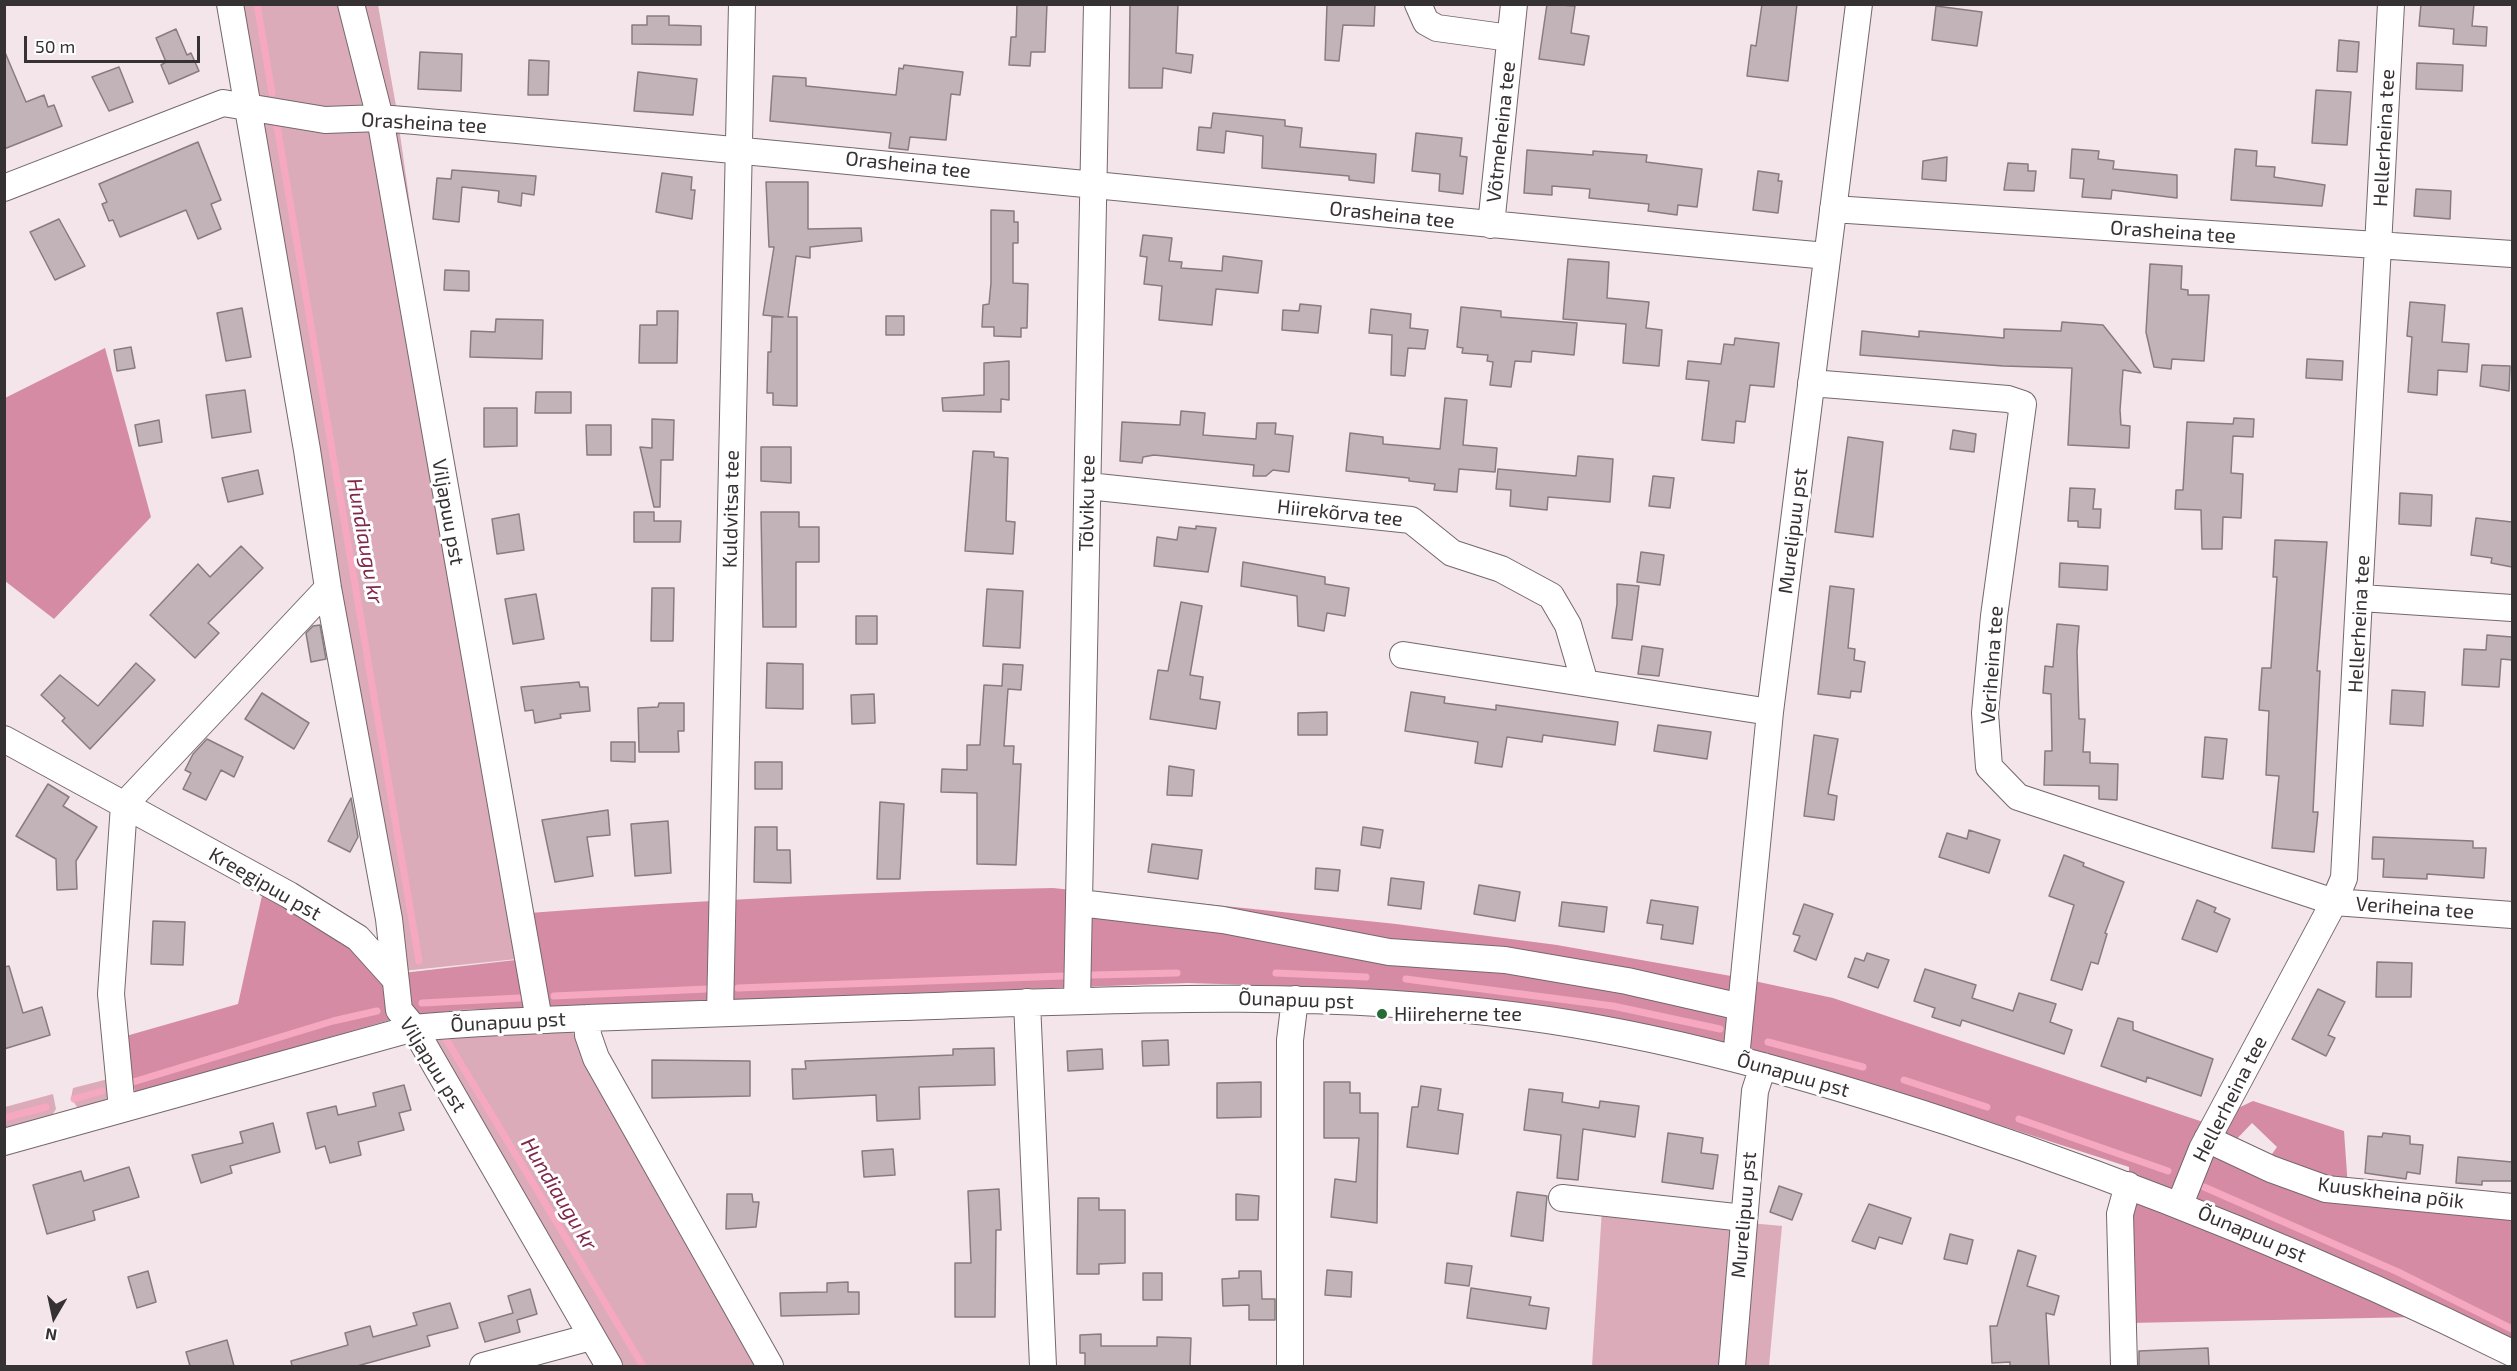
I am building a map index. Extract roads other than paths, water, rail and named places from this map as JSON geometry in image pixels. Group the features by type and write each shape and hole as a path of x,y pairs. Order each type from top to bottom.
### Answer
{"street":[{"name":"Viljapuu pst","path":"230,4 307,450 328,588 388,919 399,1010 414,1028 609,1366"},
{"name":"Viljapuu pst","path":"351,4 380,118 539,1020"},
{"name":"Kuldvitsa tee","path":"720,1013 741,4"},
{"name":"Tõlviku tee","path":"1077,1001 1096,4"},
{"name":"Võtmeheina tee","path":"1418,4 1426,21 1437,28 1510,38"},
{"name":"Võtmeheina tee","path":"1491,225 1514,4"},
{"name":"Murelipuu pst","path":"1736,1058 1770,712 1859,4"},
{"name":"Hellerheina tee","path":"2180,1204 2207,1139 2334,903 2344,878 2361,598 2391,4"},
{"name":"Orasheina tee","path":"4,188 223,103 249,105 325,120 380,118 739,148 1491,225 1827,256"},
{"name":"Orasheina tee","path":"1833,209 2512,254"},
{"name":"Veriheina tee","path":"1811,383 2008,399 2023,404 1994,616 1985,712 1989,767 2018,797 2334,903 2512,915"},
{"name":"Hiirekõrva tee","path":"1088,486 1411,520 1452,553 1501,569 1551,596 1568,625 1585,683"},
{"path":"122,1109 111,994 124,805 328,588"},
{"path":"2361,598 2512,608"},
{"path":"1403,655 1770,712"},
{"name":"Kreegipuu pst","path":"4,739 289,895 358,938 394,978"},
{"path":"1080,903 1223,920 1389,952 1504,960 1627,981 1741,1007"},
{"name":"Õunapuu pst","path":"4,1142 414,1028 587,1018 1218,997 1414,1005 1523,1016 1736,1058 1889,1102 2180,1204 2414,1304 2512,1353"},
{"path":"1290,1366 1290,1040 1295,999"},
{"path":"1027,1002 1043,1366"},
{"path":"587,1018 588,1035 596,1058 770,1366"},
{"name":"Murelipuu pst","path":"1732,1366 1755,1090 1762,1066"},
{"name":"Kuuskheina põik","path":"2207,1139 2271,1169 2326,1189 2512,1207"},
{"path":"2124,1366 2120,1214 2128,1185"},
{"path":"1562,1197 1744,1218"},
{"path":"483,1366 591,1337"}],"waterway":[{"name":"Hundiaugu kr","path":"257,4 272,93"},
{"name":"Hundiaugu kr","path":"277,126 419,961"},
{"path":"1093,975 1177,973"},
{"path":"1276,973 1366,977"},
{"path":"738,988 1063,976"},
{"path":"1406,979 1613,1006 1720,1029"},
{"path":"554,996 707,989"},
{"path":"422,1003 520,998"},
{"path":"133,1082 333,1021 377,1011"},
{"name":"Hundiaugu kr","path":"446,1039 643,1366"},
{"path":"1768,1042 1863,1067"},
{"path":"1904,1080 1987,1107"},
{"path":"74,1099 102,1091"},
{"path":"4,1118 46,1107"},
{"path":"2019,1119 2168,1171"},
{"path":"2204,1187 2398,1272 2512,1329"}],"place":[{"name":"Hiireherne tee","path":"1382,1014"}]}
